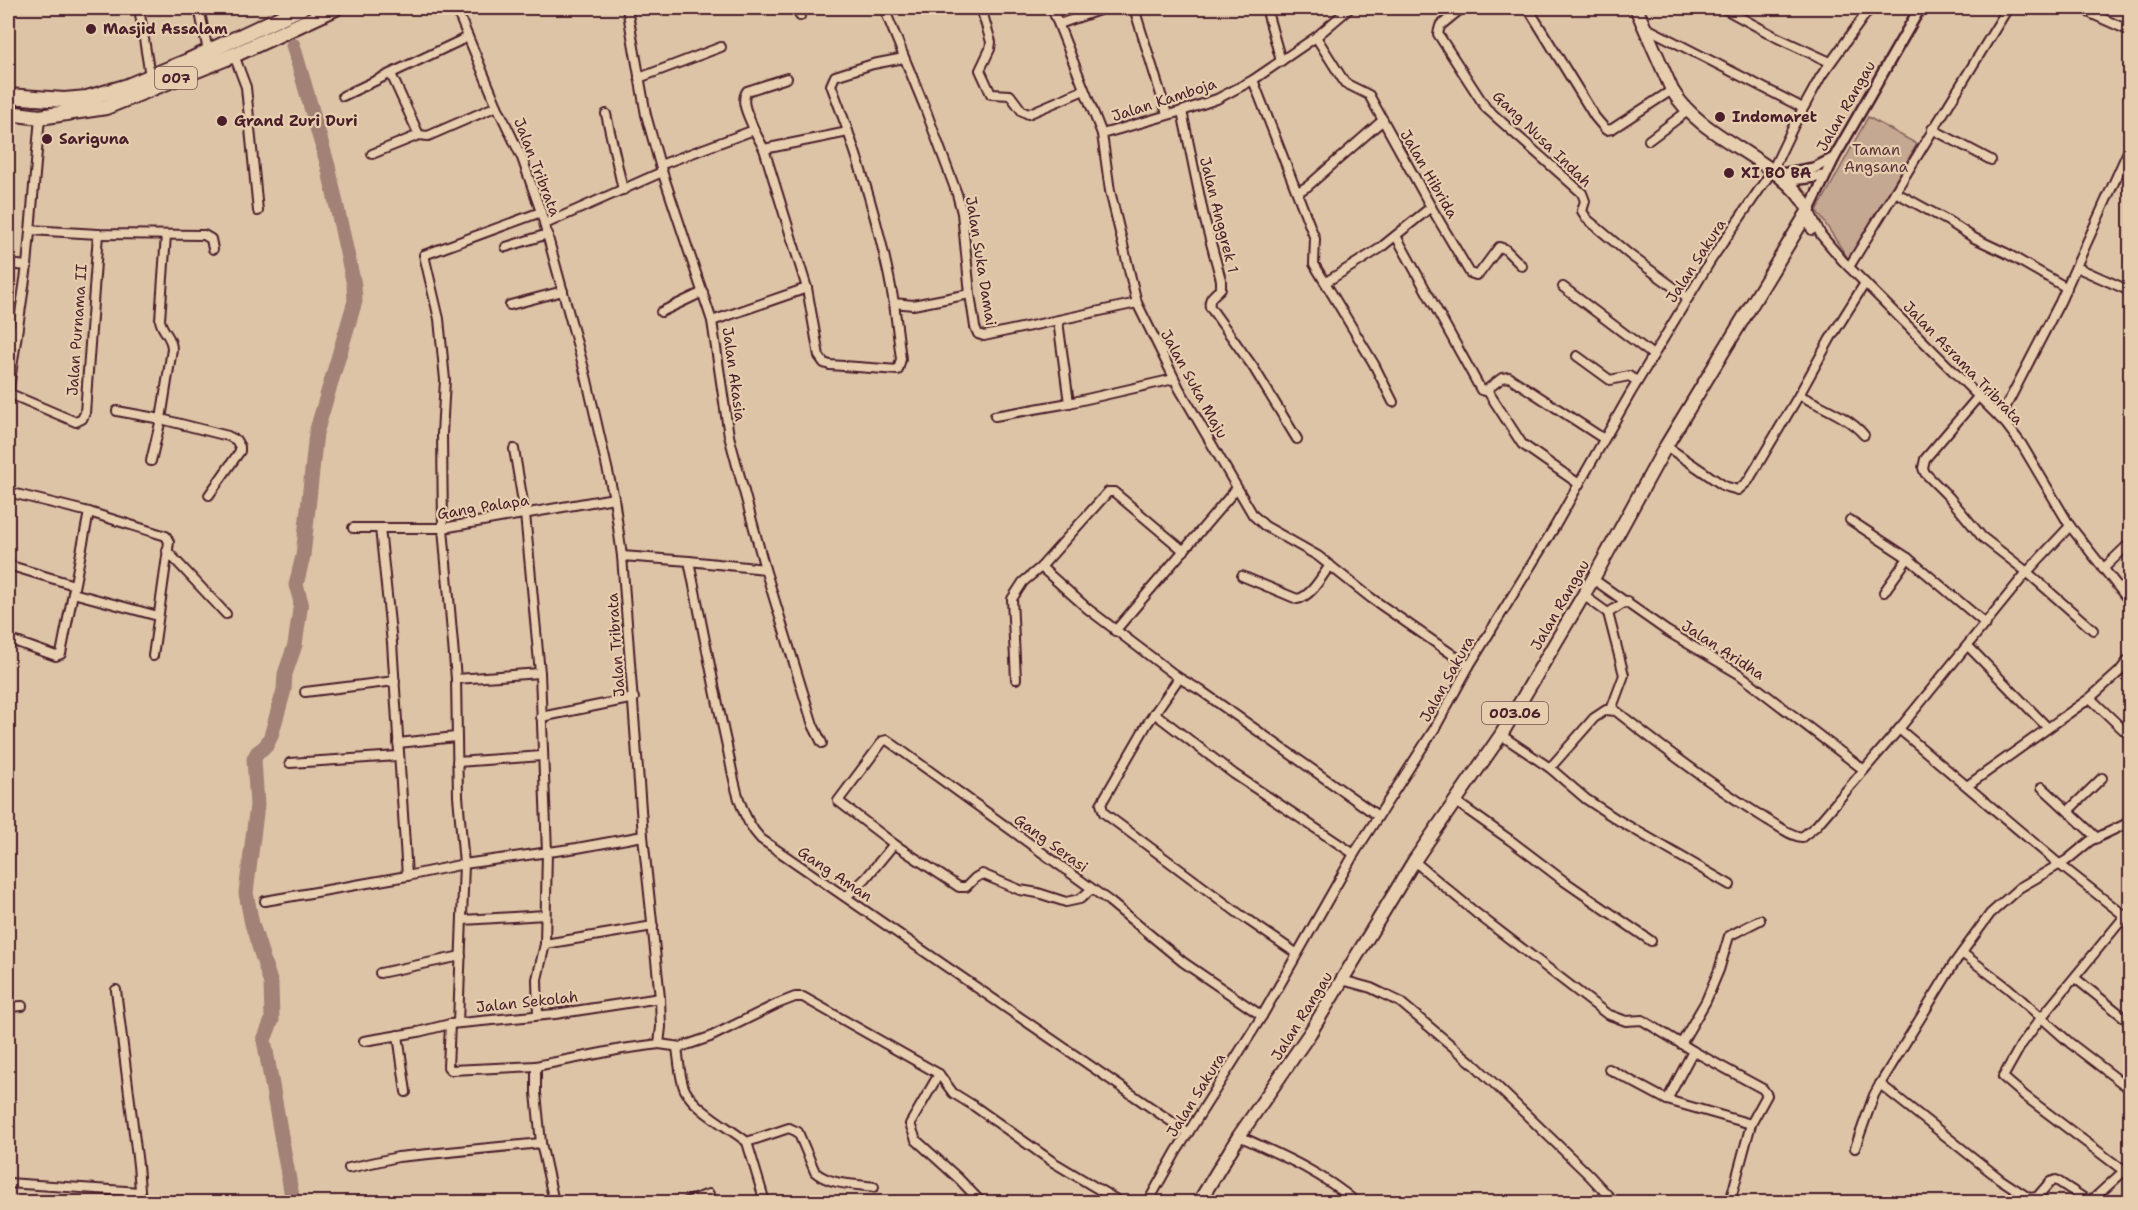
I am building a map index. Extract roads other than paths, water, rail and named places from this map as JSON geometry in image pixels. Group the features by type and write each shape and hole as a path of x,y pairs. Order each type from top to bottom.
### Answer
{"highway":[{"name":"007","path":"8,96 64,100 87,98 125,87 150,76 234,55 336,8"},
{"name":"007","path":"8,113 40,117 106,107 190,66 208,51 293,9"}],"main road":[{"path":"1636,8 1672,90 1689,110 1718,135 1792,186 1802,220"},
{"name":"Jalan Rangau","path":"1199,1203 1239,1136 1310,1033 1414,861 1501,735 1593,579 1666,446 1802,220"}],"street":[{"path":"139,8 150,76"},
{"path":"199,8 208,51"},
{"name":"Jalan Tribrata","path":"456,8 522,158 545,224 586,376 614,498 622,556 643,836 660,998 659,1044"},
{"name":"Jalan Akasia","path":"627,8 639,78 661,169 712,321 729,436 765,569 813,725 822,742"},
{"path":"796,8 800,16"},
{"name":"Jalan Suka Damai","path":"884,8 957,194 962,213 970,294 978,333 982,336 1137,303"},
{"path":"981,8 991,42 990,50 980,70 991,94 1010,94 1022,111 1028,114 1084,90"},
{"name":"Jalan Suka Maju","path":"1052,8 1102,134 1110,191 1137,303 1174,379 1237,488 1259,521 1330,565 1371,598 1468,666"},
{"path":"1059,24 1105,8"},
{"path":"1134,8 1167,114"},
{"path":"1266,8 1281,61"},
{"name":"Jalan Kamboja","path":"1102,134 1217,99 1253,80 1281,61 1316,37 1350,8"},
{"name":"Gang Nusa Indah","path":"1462,8 1442,23 1437,31 1486,108 1582,193 1585,201 1582,211 1587,219 1630,255 1688,298"},
{"path":"1528,8 1595,117 1606,130 1612,129 1672,90"},
{"path":"1723,8 1778,38 1830,62"},
{"name":"Jalan Sakura","path":"1148,1203 1188,1133 1262,1016 1354,854 1436,728 1468,666 1554,528 1637,381 1711,260 1777,176 1803,108 1830,62 1870,8"},
{"name":"Jalan Rangau","path":"1802,220 1834,158 1920,8"},
{"path":"1849,267 2008,8"},
{"path":"2085,8 2090,13 2130,31"},
{"path":"1643,26 1803,108"},
{"path":"343,96 468,37"},
{"name":"Jalan Hibrida","path":"1316,37 1345,83 1370,95 1431,207 1473,275 1479,274 1499,247 1505,249 1522,266"},
{"path":"639,78 721,47"},
{"path":"234,55 246,87 258,211"},
{"path":"787,78 747,91 744,100 754,130 764,149 807,288 819,356 824,363 830,365 898,370 902,359 894,303 874,217 848,132 831,86 833,78 873,64 904,58"},
{"path":"391,74 418,135"},
{"path":"1253,80 1317,244 1314,264 1374,364 1393,402"},
{"path":"372,154 418,135 428,136 498,106"},
{"path":"1649,140 1689,110"},
{"name":"Jalan Anggrek 1","path":"1182,111 1204,217 1221,280 1221,288 1211,297 1210,307 1253,367 1297,439"},
{"path":"606,114 623,190"},
{"path":"8,394 27,266 40,117"},
{"path":"1298,192 1308,186 1383,120"},
{"path":"1932,129 1991,160"},
{"path":"545,224 623,190 661,169 754,130"},
{"path":"764,149 848,132"},
{"path":"2000,418 2067,288 2130,150"},
{"path":"1777,176 1814,168 1834,158"},
{"path":"1777,176 1824,177"},
{"path":"1895,192 2067,288"},
{"path":"1326,282 1379,249 1431,207"},
{"path":"541,212 424,255 440,319 445,380 442,434 443,528 456,679 458,796 464,864 461,956 448,1067 451,1070 536,1066 659,1044 676,1048 710,1037 777,1004 802,997 939,1074 953,1094 974,1106 1053,1162 1120,1203"},
{"path":"1802,220 1804,229 1812,230"},
{"path":"1802,220 1821,235"},
{"name":"Jalan Asrama Tribrata","path":"1802,220 1821,235 1849,267 2000,418 2022,445 2070,526 2130,602"},
{"path":"30,230 206,236 210,239 213,249"},
{"name":"Jalan Purnama II","path":"8,394 76,422 82,419 85,413 98,234"},
{"path":"506,247 548,234"},
{"path":"151,462 161,419 172,349 171,338 161,326 160,320 166,235"},
{"path":"1396,236 1481,390 1487,390 1502,378 1509,377 1604,439"},
{"path":"8,264 27,266"},
{"path":"2076,267 2130,291"},
{"path":"1666,446 1724,486 1738,490 1748,481 1865,283"},
{"path":"1563,287 1653,355"},
{"path":"712,321 807,288"},
{"path":"510,305 563,291"},
{"path":"661,312 704,292"},
{"path":"894,303 913,305 970,294"},
{"path":"1058,321 1069,403"},
{"path":"1577,356 1610,380 1629,376 1637,381"},
{"path":"995,416 1069,403 1174,379"},
{"path":"1487,390 1522,444 1579,484"},
{"path":"1799,395 1836,415 1864,435"},
{"path":"1978,398 1925,459 1923,468 1925,473 1949,497 1982,537 2027,572 2093,630"},
{"path":"117,411 208,430 228,436 239,443 240,451 209,495"},
{"path":"514,449 525,514 540,673 547,852 545,944 537,979 538,1015"},
{"path":"1115,631 1237,488"},
{"path":"1016,679 1012,599 1023,582 1041,567 1110,491 1123,499 1184,550"},
{"path":"8,492 32,496 164,534 168,540 153,656"},
{"name":"Gang Palapa","path":"353,528 443,528 614,498"},
{"path":"8,639 60,656 89,512"},
{"path":"1850,519 1908,558 1986,624"},
{"path":"1550,768 1594,718 1606,710 1616,711 1671,754 1743,804 1797,837 1803,837 1809,834 1899,729 2027,572 2070,526"},
{"path":"380,528 393,643 406,876"},
{"path":"2103,569 2130,543"},
{"path":"167,551 226,614"},
{"path":"622,556 765,569"},
{"path":"1884,592 1908,558"},
{"name":"Gang Aman","path":"689,561 712,680 740,800 748,822 761,839 1188,1133"},
{"path":"8,565 158,616"},
{"path":"1242,576 1297,599 1309,593 1330,565"},
{"path":"1041,567 1115,631 1378,816"},
{"name":"Jalan Aridha","path":"1593,579 1667,631 1739,674 1864,770"},
{"path":"1583,595 1608,613 1624,675 1611,710"},
{"path":"1608,613 1627,601"},
{"path":"1968,646 2049,728"},
{"path":"1967,786 2090,698 2119,672 2130,658"},
{"path":"456,679 540,673"},
{"path":"1179,678 1154,713 1101,804 1101,809 1242,916 1296,953"},
{"path":"305,692 394,681"},
{"path":"541,717 634,698"},
{"path":"2090,698 2130,736"},
{"path":"1154,713 1234,774 1354,854"},
{"path":"1880,1084 2000,1179 2029,1198 2037,1197 2050,1182 2056,1180 2090,1203 2127,1168 2025,1096 2003,1077 2021,1045 2041,1018 2128,918 2059,864 1899,729"},
{"path":"1501,735 1550,768 1586,799 1618,820 1730,885"},
{"path":"398,743 456,737"},
{"name":"Gang Serasi","path":"894,844 838,801 884,741 889,741 1092,889 1183,962 1262,1016"},
{"path":"290,764 398,756"},
{"path":"457,762 542,756"},
{"path":"2068,811 2102,778"},
{"path":"2042,787 2097,838"},
{"path":"1455,801 1564,882 1652,941"},
{"path":"1855,1148 1880,1084 1962,952 1990,914 2002,900 2019,888 2067,860 2097,838 2130,822"},
{"path":"265,901 464,864 643,836"},
{"path":"846,897 872,871 894,844 959,887 966,887 978,875 987,875 1020,890 1066,902 1080,899 1092,889"},
{"path":"1414,861 1476,913 1607,1014 1626,1021 1642,1020 1766,1091 1766,1099 1751,1124 1730,1203"},
{"path":"463,920 545,915"},
{"path":"1681,1044 1706,1001 1719,970 1729,936 1760,920"},
{"path":"545,944 653,926"},
{"path":"1962,952 2070,1043 2130,1089"},
{"path":"380,973 461,956"},
{"path":"2075,978 2130,1022"},
{"path":"1342,980 1371,988 1408,1008 1477,1067 1589,1175 1614,1203"},
{"path":"116,990 141,1203"},
{"name":"Jalan Sekolah","path":"364,1041 454,1023 538,1015 660,998"},
{"path":"8,1007 22,1006"},
{"path":"398,1035 406,1092"},
{"path":"676,1048 683,1086 688,1096 747,1142 765,1203"},
{"path":"1667,1100 1693,1051"},
{"path":"536,1066 541,1143 554,1203"},
{"path":"1609,1069 1667,1100 1751,1124"},
{"path":"939,1074 910,1124 916,1140 958,1178 981,1203"},
{"path":"747,1142 789,1128 794,1129 798,1132 815,1172 820,1176 829,1180 874,1187"},
{"path":"1239,1136 1303,1165 1338,1187 1356,1203"},
{"path":"349,1168 398,1157 541,1143"},
{"path":"8,1183 140,1192"},
{"path":"686,1203 709,1194"}],"waterway":[{"path":"293,45 328,166 354,285 355,301 316,433 303,556 296,585 301,602 295,645 285,674 284,690 271,736 266,746 257,753 254,759 257,805 246,893 252,924 271,984 272,1020 264,1040 293,1202"}],"place":[{"name":"Masjid Assalam","path":"91,29"},
{"name":"Indomaret","path":"1720,117"},
{"name":"Grand Zuri Duri","path":"222,121"},
{"name":"Sariguna","path":"47,139"},
{"name":"XI BO BA","path":"1729,173"}],"park label":[{"name":"Taman Angsana","path":"1876,158"}]}
